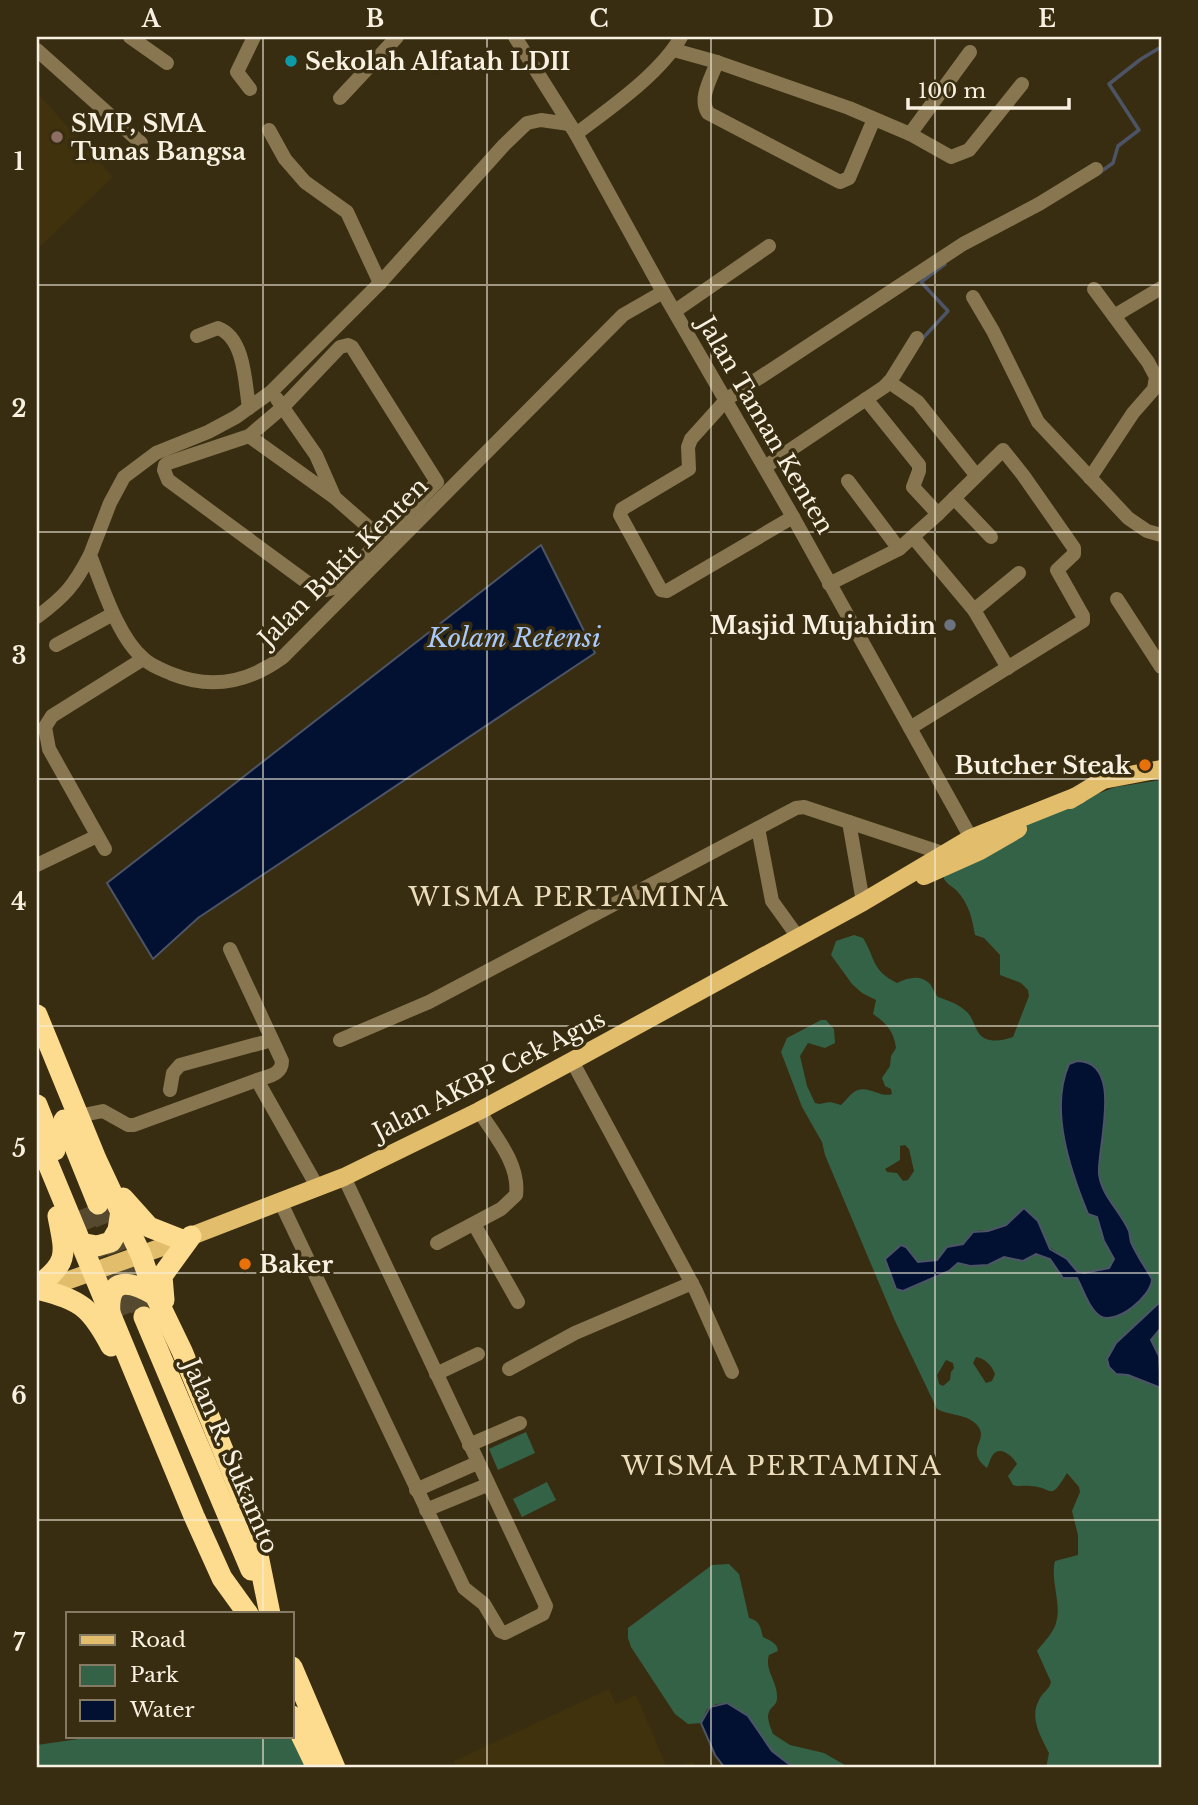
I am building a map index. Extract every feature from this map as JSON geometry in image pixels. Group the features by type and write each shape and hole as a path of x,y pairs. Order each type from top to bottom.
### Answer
{"highway":[{"path":"37,1016 96,1159 121,1211 132,1258 155,1295 182,1351"},
{"path":"37,1053 89,1207 37,1105"},
{"path":"37,1137 92,1273 128,1319 148,1408"},
{"path":"96,1159 129,1207 144,1223 153,1229 187,1238 166,1268 161,1281 164,1300 182,1351 242,1496 270,1612"},
{"path":"55,1184 65,1245 63,1256 55,1270 38,1289 67,1297 88,1312 101,1327 148,1408 222,1578 248,1612"},
{"path":"80,1243 97,1246 111,1242 118,1230 121,1211"},
{"path":"128,1319 110,1296 114,1290 121,1285 133,1284 155,1295"},
{"name":"Jalan R. Sukamto","path":"128,1319 150,1382 249,1612"},
{"name":"Jalan R. Sukamto","path":"128,1319 269,1612"},
{"path":"294,1672 335,1768"},
{"path":"294,1720 317,1768"}],"main road":[{"name":"Jalan AKBP Cek Agus","path":"863,902 979,851 1102,780 1161,769"},
{"name":"Jalan AKBP Cek Agus","path":"38,1289 92,1273 344,1177 479,1111 572,1061 863,902 942,853 971,838 1079,795"}],"street":[{"path":"250,89 237,72 254,37"},
{"path":"340,98 397,37"},
{"name":"Jalan Taman Kenten","path":"515,37 535,64 573,129 971,838"},
{"path":"137,39 167,63"},
{"path":"37,617 61,599 76,582 124,477 156,453 208,432 271,392 380,283 527,123 541,120 573,129 623,99 677,43 717,62 910,134 948,156 963,154 969,150 1022,84"},
{"path":"37,50 141,143"},
{"path":"910,134 970,52"},
{"path":"717,62 704,98 708,113 840,182 849,178 874,119"},
{"path":"269,130 285,159 305,182 347,212 380,283"},
{"path":"793,517 667,591 661,590 621,520 620,513 622,509 689,469 688,447 691,439 727,400 963,244 1040,204 1096,169"},
{"path":"675,311 769,247"},
{"path":"1114,316 1161,288"},
{"path":"1090,478 1156,383 1148,362 1094,289"},
{"name":"Jalan Bukit Kenten","path":"143,659 164,671 200,682 232,682 266,670 283,657 386,544 623,315 663,292"},
{"path":"973,297 1038,422 1137,525 1161,535"},
{"path":"197,336 218,328 227,331 234,339 241,361 249,408"},
{"path":"765,467 890,383 917,338"},
{"path":"348,345 352,347 438,482 386,544 333,588 319,590 168,480 165,475 165,466 168,463 249,436 283,407 340,347 348,345"},
{"path":"890,383 918,402 976,475"},
{"path":"271,392 316,455 334,497"},
{"path":"866,399 919,465 913,487 938,514"},
{"path":"249,436 334,497 386,544"},
{"path":"829,584 899,549 1002,450 1023,475 1074,548 1074,554 1057,570 1084,620 910,728"},
{"path":"848,481 899,549"},
{"path":"954,498 991,537"},
{"path":"913,537 974,610 1007,668"},
{"path":"90,555 113,614 143,659 52,716 45,727 43,753 105,849"},
{"path":"974,610 1019,573"},
{"path":"1117,598 1161,667"},
{"path":"57,645 113,614"},
{"path":"340,1040 429,1002 801,807 942,853"},
{"path":"849,822 863,902"},
{"path":"758,828 772,901 798,937"},
{"path":"37,866 97,836"},
{"path":"78,1116 103,1111 128,1125 138,1125 277,1073 282,1066 230,949"},
{"path":"170,1090 173,1073 180,1065 272,1040"},
{"path":"572,1061 692,1283 732,1372"},
{"path":"257,1080 318,1188"},
{"path":"438,1243 474,1224 516,1195 517,1185 509,1159 479,1111"},
{"path":"281,1203 464,1588 484,1604 500,1631 506,1633 543,1614 546,1606 344,1177"},
{"path":"474,1224 519,1302"},
{"path":"509,1369 575,1334 692,1283"},
{"path":"436,1374 478,1354"},
{"path":"469,1445 520,1423"},
{"path":"416,1490 477,1463"},
{"path":"426,1510 487,1485"}],"shaded area":[{"name":"SMP, SMA Tunas Bangsa","path":"39,95 113,177 37,249 37,97"},
{"path":"609,1689 616,1704 636,1695 667,1768 457,1768 454,1761"},
{"path":"693,1762 696,1768 667,1768"}],"green space":[{"path":"1161,780 1161,1301 1116,1343 1107,1359 1109,1367 1116,1374 1128,1375 1161,1388 1161,1768 1046,1768 1049,1753 1037,1727 1035,1714 1039,1700 1051,1682 1037,1651 1056,1623 1058,1608 1055,1561 1078,1555 1078,1535 1072,1511 1080,1492 1079,1487 1067,1473 1054,1491 1013,1485 1008,1476 1017,1464 1006,1452 995,1453 987,1468 977,1455 981,1434 975,1423 937,1409 895,1321 825,1155 822,1142 802,1107 781,1052 787,1038 826,1020 834,1029 835,1043 825,1048 808,1043 800,1056 807,1086 815,1103 830,1102 841,1105 853,1093 862,1089 892,1094 882,1078 890,1066 891,1056 896,1048 891,1032 873,1014 876,1000 852,984 831,955 836,941 854,935 863,938 878,969 889,978 897,983 922,978 938,997 967,1012 981,1036 989,1040 1013,1037 1029,996 1028,990 1021,983 1000,975 1000,955 984,938 975,935 967,906 957,891 944,879 944,875 1036,816 1116,787","holes":["1082,1061 1095,1070 1102,1082 1105,1112 1099,1160 1100,1180 1152,1279 1145,1295 1118,1316 1097,1314 1077,1278 1063,1278 1050,1259 1036,1254 1023,1261 1004,1257 988,1265 970,1266 958,1263 949,1271 896,1289 885,1259 911,1255 918,1262 937,1260 947,1247 963,1244 977,1231 1002,1228 1010,1223 1019,1211 1038,1221 1047,1245 1077,1271 1084,1273 1109,1268 1115,1259 1107,1246 1097,1217 1088,1213 1064,1143 1061,1099 1073,1062","905,1145 909,1149 914,1171 908,1180 903,1181 897,1173 887,1172 885,1169 900,1160 900,1146","976,1357 988,1363 995,1374 992,1381 986,1383 973,1363","946,1360 953,1363 950,1380 943,1386 939,1384 937,1375"]},
{"path":"1161,1328 1161,1368 1158,1353 1151,1340"},
{"path":"526,1432 535,1453 498,1470 489,1449"},
{"path":"547,1482 556,1500 522,1517 513,1499"},
{"path":"729,1564 739,1574 749,1618 757,1622 763,1637 773,1642 778,1651 769,1655 768,1661 777,1692 776,1703 768,1714 773,1734 790,1745 824,1753 850,1768 794,1768 772,1751 748,1716 727,1703 716,1704 707,1709 701,1723 688,1724 675,1714 631,1647 628,1628 712,1565"},
{"path":"85,1738 292,1738 307,1768 37,1768 37,1745"}],"water":[{"name":"Kolam Retensi","path":"541,545 595,653 198,918 153,959 107,883"},
{"path":"1077,1061 1092,1065 1100,1075 1105,1090 1099,1174 1107,1196 1129,1231 1133,1247 1152,1279 1140,1301 1115,1317 1100,1316 1089,1304 1077,1278 1063,1278 1050,1259 1036,1254 1023,1261 1004,1257 988,1265 970,1266 958,1263 949,1271 903,1291 896,1289 885,1259 901,1245 906,1247 918,1262 937,1260 947,1247 963,1244 973,1232 988,1231 1006,1225 1024,1208 1038,1221 1050,1249 1067,1259 1077,1271 1084,1273 1109,1268 1114,1259 1104,1241 1097,1217 1088,1214 1069,1159 1061,1120 1063,1082 1069,1064"},
{"path":"1161,1301 1161,1328 1151,1340 1159,1356 1161,1388 1128,1375 1116,1374 1109,1367 1107,1359 1116,1343"},
{"path":"727,1703 748,1716 772,1751 794,1768 725,1768 715,1755 701,1723 710,1707"}],"waterway":[{"path":"1099,173 1113,163 1118,146 1139,130 1109,84 1161,47"},
{"path":"922,339 948,311 921,282 945,264"}],"tunnel":[{"path":"98,1204 144,1317"},
{"path":"80,1210 128,1324"}],"place":[{"name":"Sekolah Alfatah LDII","path":"291,61"},
{"name":"SMP, SMA Tunas Bangsa","path":"57,137"},
{"name":"Masjid Mujahidin","path":"950,625"},
{"name":"Butcher Steak","path":"1145,765"},
{"name":"Baker","path":"245,1264"}],"district":[{"name":"WISMA PERTAMINA","path":"569,897"},
{"name":"WISMA PERTAMINA","path":"782,1466"}]}
